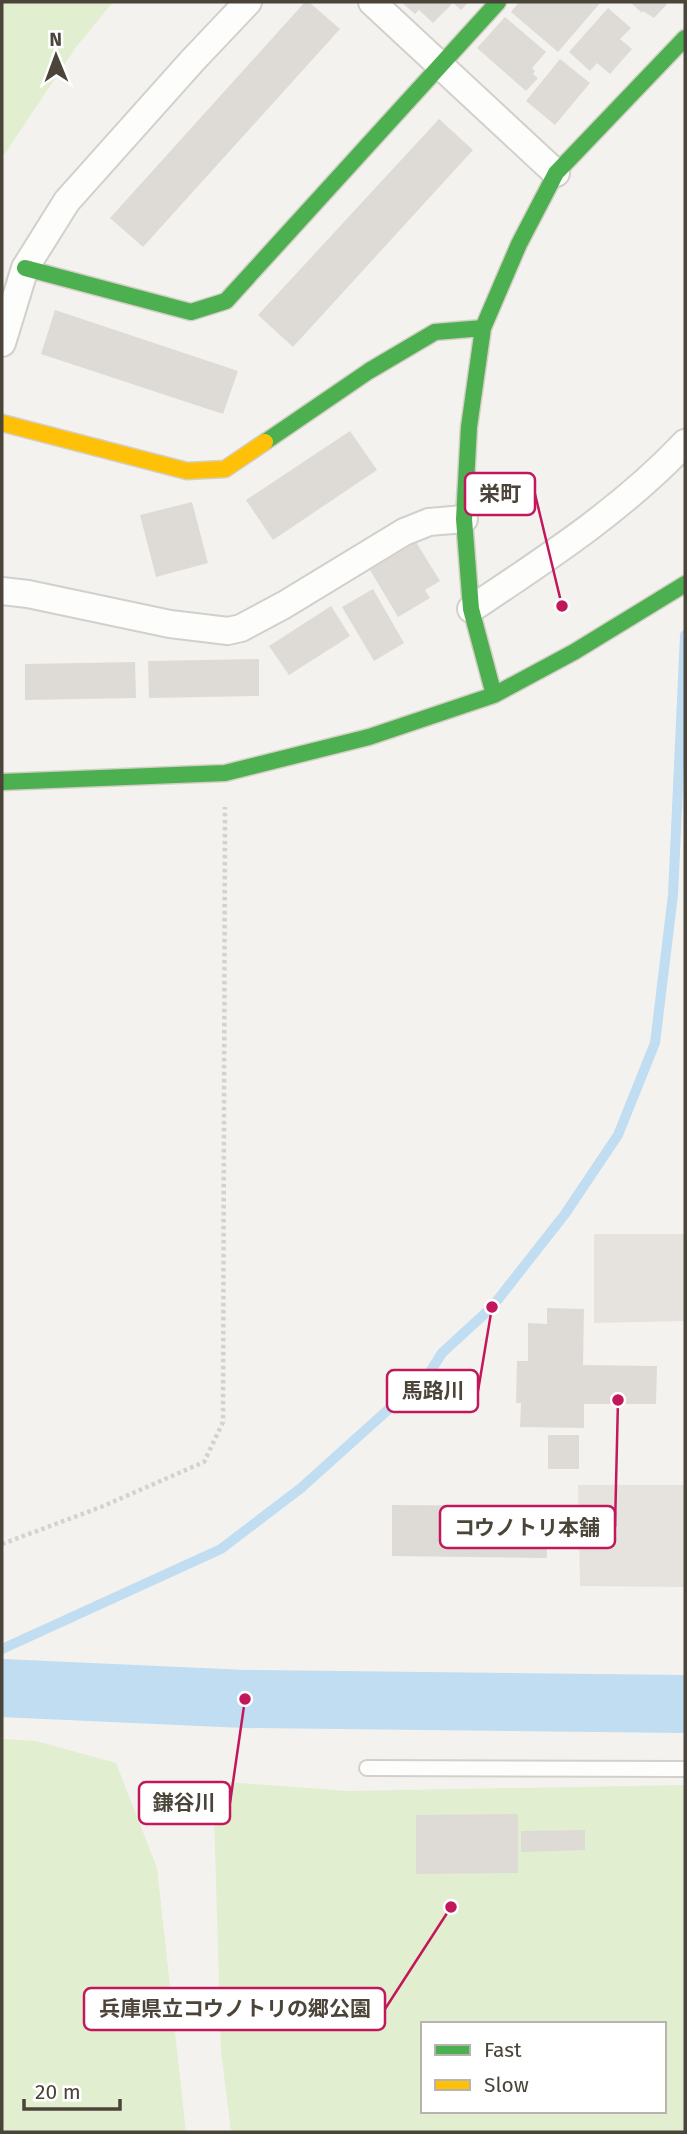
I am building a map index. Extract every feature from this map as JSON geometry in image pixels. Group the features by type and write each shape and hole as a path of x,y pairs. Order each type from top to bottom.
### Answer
{"street":[{"path":"2,343 25,268 67,201 248,2"},
{"path":"372,2 556,173"},
{"path":"25,268 191,312 226,301 498,2"},
{"path":"494,695 471,609 464,519 469,427 483,328 519,244 556,173 685,38"},
{"path":"2,424 187,471 225,469 369,371 435,332 483,328"},
{"path":"471,609 573,540 665,464 685,443"},
{"path":"2,591 170,624 228,631 241,628 284,606 404,532 429,522 464,519"},
{"path":"2,782 225,773 369,737 494,695 574,652 685,584"}],"lane":[{"path":"367,1768 685,1769"}],"path":[{"path":"2,1544 101,1507 204,1462 223,1422 225,773"}],"green space":[{"path":"2,2 113,2 76,47 2,158"},
{"path":"2,1739 36,1741 116,1763 157,1868 186,2132 2,2132"},
{"path":"213,1781 347,1791 685,1785 685,2132 231,2132 221,2051"}],"shaded area":[{"path":"594,1234 685,1234 685,1321 594,1323"},
{"path":"578,1485 685,1485 685,1587 580,1586"}],"building":[{"path":"305,2 309,2 340,29 143,247 110,218"},
{"path":"401,2 469,2 461,10 453,3 433,23 419,10 415,14"},
{"path":"519,2 601,2 558,52 511,12"},
{"path":"630,2 669,2 654,18 643,11 642,13"},
{"path":"608,8 631,28 620,39 632,49 610,74 597,63 590,71 569,52"},
{"path":"505,17 546,52 532,68 535,71 533,74 538,78 526,91 477,48"},
{"path":"560,59 590,83 555,125 526,101"},
{"path":"439,119 473,150 293,347 258,315"},
{"path":"55,310 238,371 223,414 41,354"},
{"path":"350,431 377,470 273,540 246,500"},
{"path":"192,502 208,563 156,577 140,515"},
{"path":"416,542 440,581 425,590 430,598 398,617 370,570"},
{"path":"373,589 404,643 374,661 342,607"},
{"path":"331,606 350,636 289,675 269,646"},
{"path":"259,659 259,696 149,698 148,661"},
{"path":"135,662 136,698 25,700 25,664"},
{"path":"547,1308 584,1309 583,1365 657,1366 656,1404 584,1404 584,1428 520,1427 521,1403 516,1403 517,1361 528,1361 528,1323 547,1324"},
{"path":"548,1435 579,1435 579,1469 548,1469"},
{"path":"392,1505 546,1506 547,1558 392,1556"},
{"path":"518,1814 518,1873 416,1874 416,1815"},
{"path":"585,1830 585,1850 521,1852 521,1831"}],"waterway":[{"path":"2,1649 221,1549 301,1488 430,1372 442,1353 492,1307 565,1214 618,1135 655,1043 673,895 685,635"},
{"path":"2,1688 245,1699 685,1704"}],"traffic: fast":[{"path":"25,268 191,312 226,301 498,2"},
{"path":"494,695 471,609 464,519 469,427 483,328 519,244 556,173 685,38"},
{"path":"265,442 369,371 435,332 483,328"},
{"path":"2,782 225,773 369,737 494,695 574,652 685,584"}],"traffic: slow":[{"path":"2,423 187,471 225,469 265,442"}],"place":[{"name":"栄町","path":"562,606"},
{"name":"馬路川","path":"492,1307"},
{"name":"コウノトリ本舗","path":"618,1400"},
{"name":"鎌谷川","path":"245,1699"},
{"name":"兵庫県立コウノトリの郷公園","path":"451,1907"}]}
